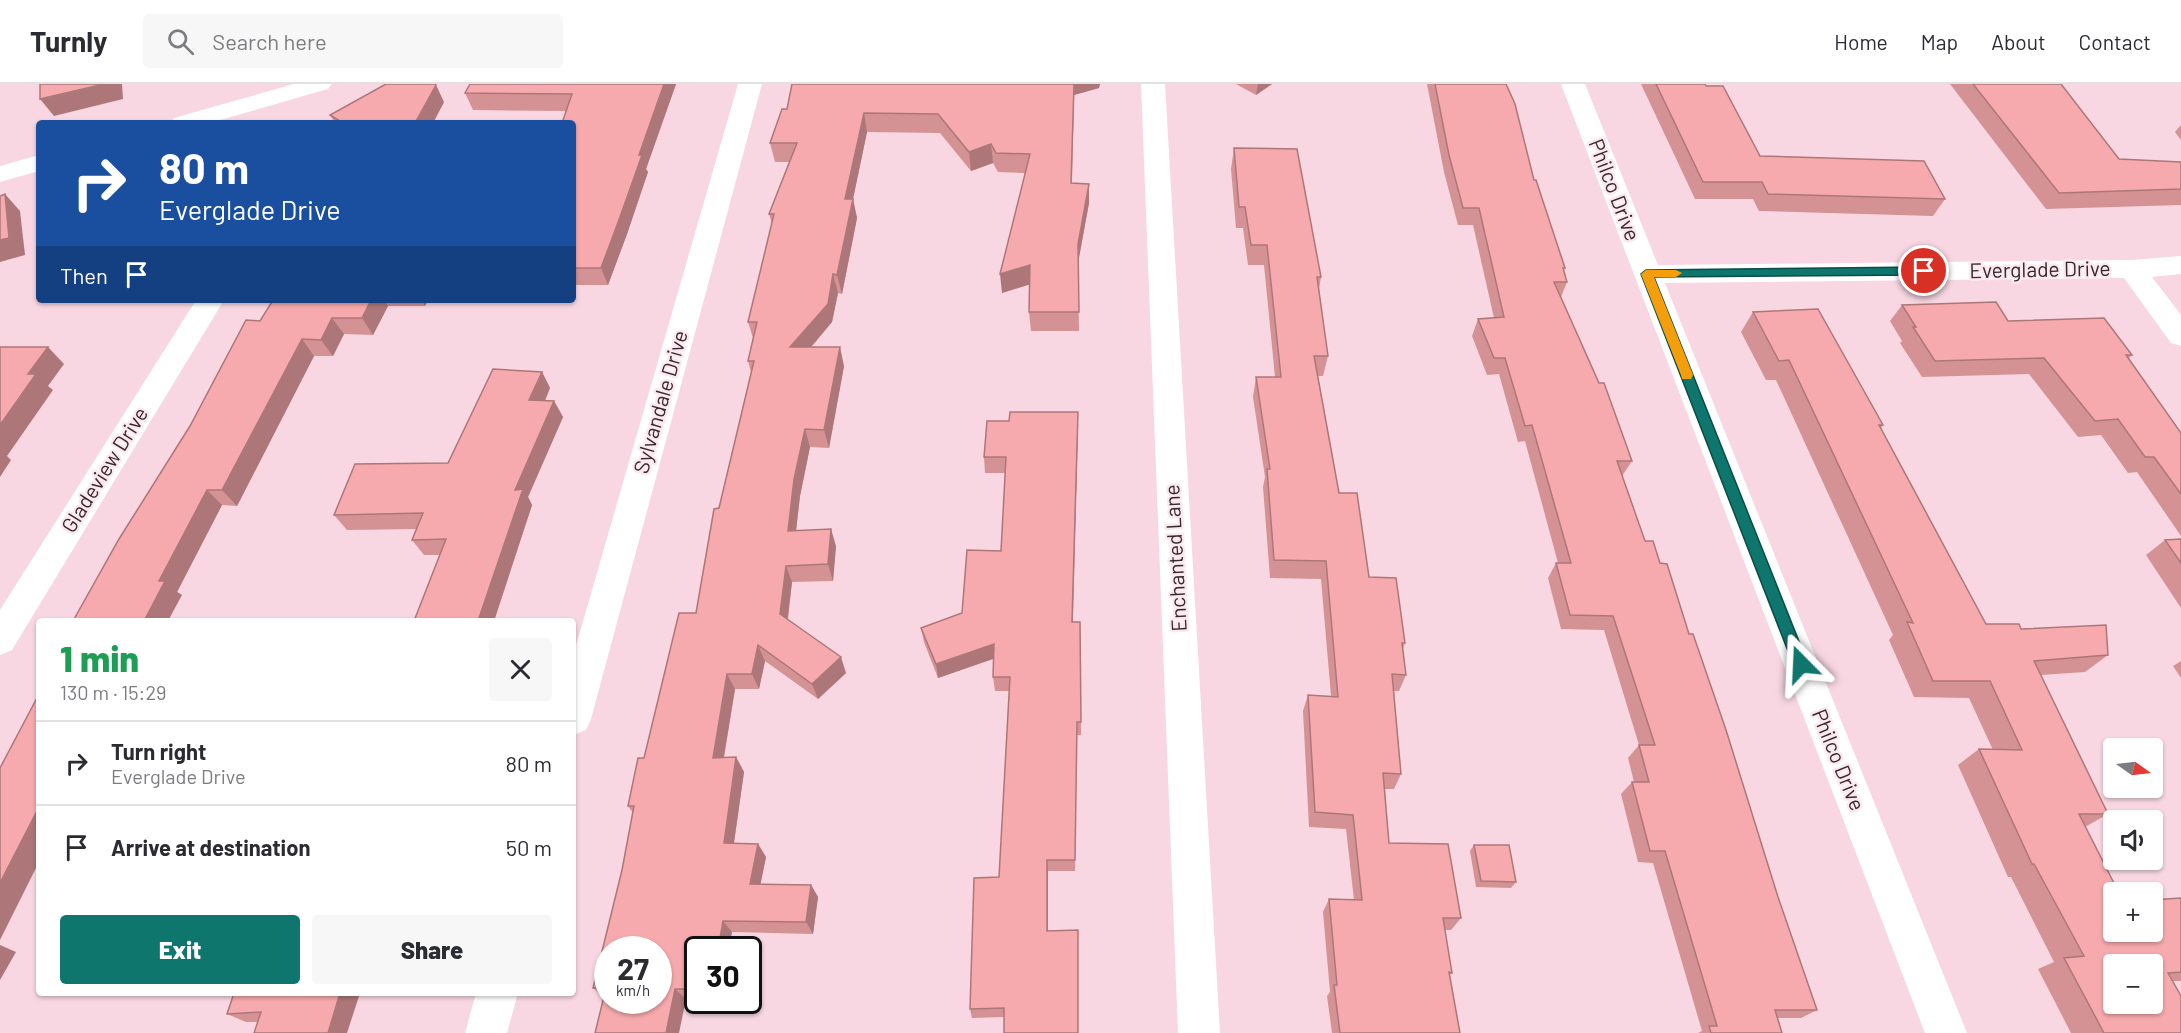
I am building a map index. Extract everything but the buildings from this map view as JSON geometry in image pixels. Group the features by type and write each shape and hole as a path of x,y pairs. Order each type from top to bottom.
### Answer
{"street":[{"path":"194,120 320,84"},
{"name":"Sylvandale Drive","path":"576,708 750,84"},
{"name":"Enchanted Lane","path":"1153,84 1199,1033"},
{"name":"Philco Drive","path":"1573,84 1946,1033"},
{"path":"268,99 276,120"},
{"path":"0,174 36,164"},
{"name":"Everglade Drive","path":"1646,274 2132,269 2181,265"},
{"path":"2132,269 2181,336"},
{"name":"Gladeview Drive","path":"0,640 208,303"},
{"path":"486,1033 496,996"}],"slow traffic":[{"path":"1676,273 1646,274 1687,375"}],"route":[{"path":"1801,664 1646,274 1924,271"}]}
